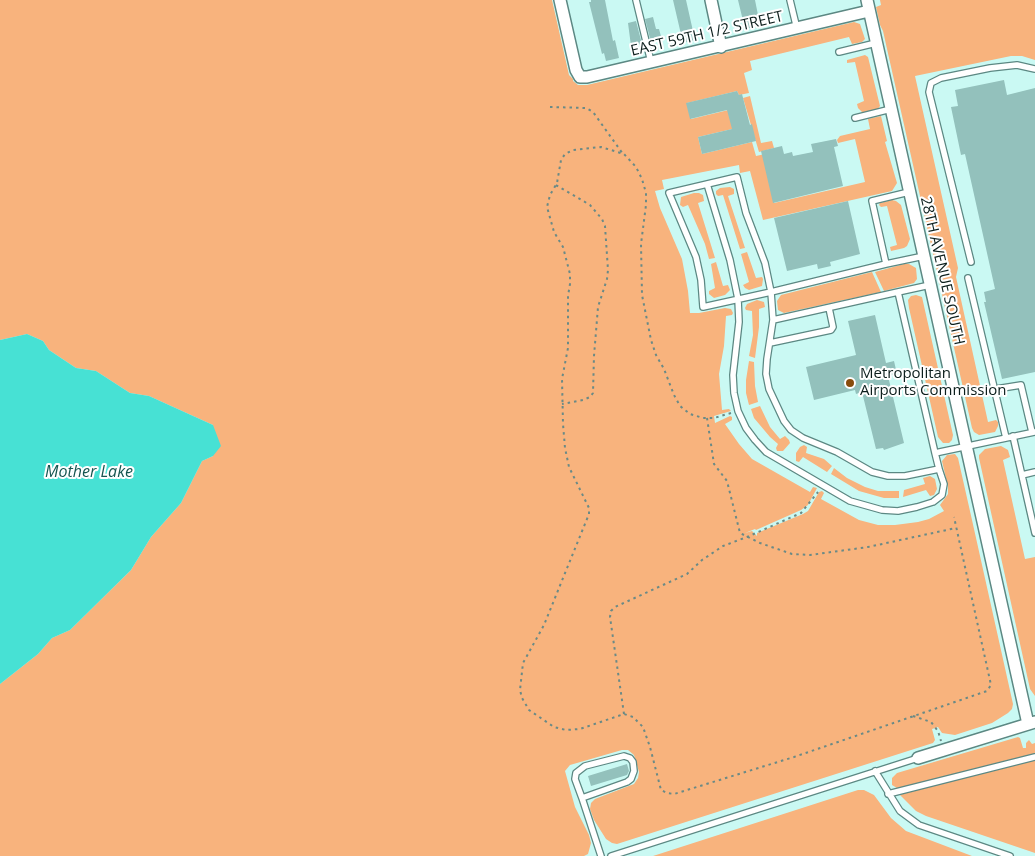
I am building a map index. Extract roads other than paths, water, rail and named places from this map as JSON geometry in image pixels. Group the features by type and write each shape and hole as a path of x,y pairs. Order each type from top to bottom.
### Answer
{"street":[{"name":"EAST 59TH 1/2 STREET","path":"560,0 576,70 580,77 587,77 797,29 868,6"},
{"path":"711,0 721,47"},
{"name":"28TH AVENUE SOUTH","path":"868,6 966,446 1032,723"},
{"path":"918,758 1032,723"}],"lane":[{"path":"636,0 651,62"},
{"path":"790,0 797,29"},
{"path":"839,52 876,43"},
{"path":"970,262 929,92 931,83 941,78 990,68 1017,65 1035,69"},
{"path":"855,118 891,109"},
{"path":"924,256 886,264 771,292 703,307 701,280 696,257 668,193 737,177 746,213 765,263 771,292 773,320 766,359 769,389 784,421 791,430 803,438 838,452 872,472 888,476 904,476 939,469"},
{"path":"706,184 730,260 738,299 739,322 733,375 734,393 738,411 746,428 766,452 850,501 867,507 898,511 933,502 942,495 944,484 935,453 898,292"},
{"path":"886,264 872,201 910,192"},
{"path":"968,278 996,389 1022,475 1035,533"},
{"path":"773,320 930,285"},
{"path":"770,343 831,330 833,327 829,308"},
{"path":"935,453 1033,432 1021,385 996,389"},
{"path":"1022,475 1035,472"},
{"path":"582,798 631,779 634,771 633,762 630,758 624,756 579,769 576,772 575,779 601,856"},
{"path":"888,794 1035,757"},
{"path":"610,856 918,758"},
{"path":"875,771 900,811 919,825 1010,856"}],"water":[{"name":"Mother Lake","path":"27,334 43,341 49,350 76,368 96,371 130,393 149,396 213,425 221,446 213,456 202,461 181,503 151,537 131,570 70,630 52,638 38,654 0,684 0,340"}],"place":[{"name":"Metropolitan Airports Commission","path":"850,383"}]}
